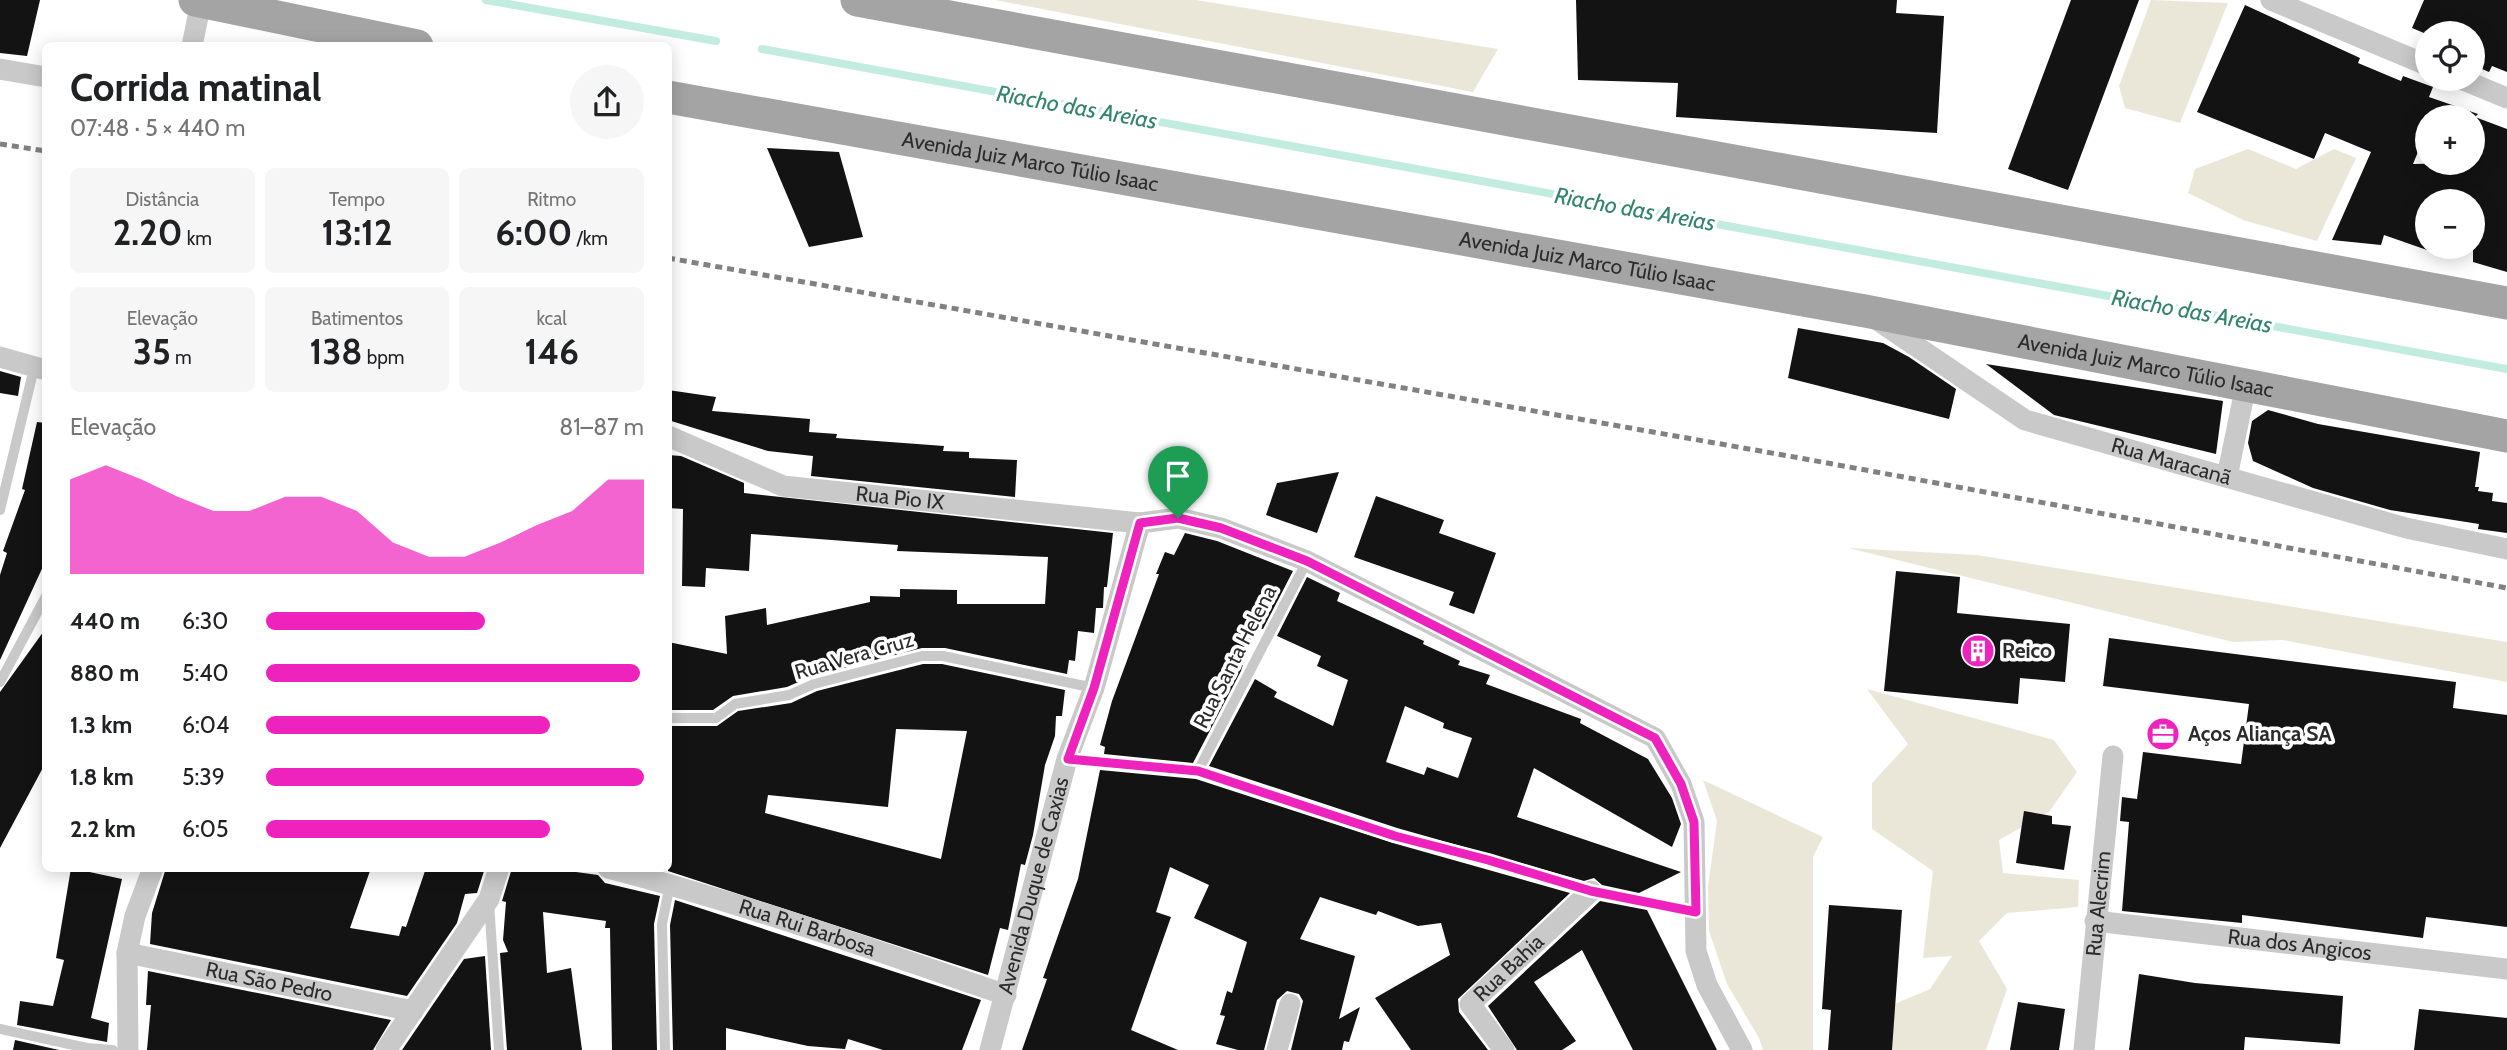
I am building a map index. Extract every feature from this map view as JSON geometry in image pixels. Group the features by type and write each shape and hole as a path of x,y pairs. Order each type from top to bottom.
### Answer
{"main road":[{"path":"857,0 2507,303"},
{"path":"198,1 398,42"},
{"name":"Avenida Juiz Marco Túlio Isaac","path":"672,98 1865,311 2507,436"}],"street":[{"path":"2272,0 2415,60"},
{"path":"193,42 198,1"},
{"path":"0,69 42,76"},
{"path":"2485,89 2507,98"},
{"path":"672,114 720,107"},
{"name":"Rua Maracanã","path":"1865,311 2025,420 2406,528 2507,549"},
{"path":"0,357 40,369"},
{"path":"2227,477 2246,385"},
{"name":"Rua Pio IX","path":"672,438 783,486 1140,523 1178,518 1221,528 1307,561 1655,738 1681,784 1694,822 1696,912"},
{"name":"Avenida Duque de Caxias","path":"990,1050 1068,759 1094,688 1140,523"},
{"name":"Rua Alecrim","path":"2084,1050 2113,756"},
{"path":"128,1050 127,953 135,916 152,872"},
{"path":"386,1050 489,899 498,872"},
{"name":"Rua Rui Barbosa","path":"624,872 670,884 1006,995"},
{"name":"Rua Bahia","path":"1504,1050 1469,1003 1591,891"},
{"path":"1696,912 1696,951 1707,985 1742,1050"},
{"name":"Rua dos Angicos","path":"2095,921 2507,969"},
{"name":"Rua São Pedro","path":"127,953 413,1011"},
{"path":"1277,1050 1290,1004"}],"lane":[{"path":"0,510 40,369"},
{"name":"Rua Santa Helena","path":"1198,771 1307,561"},
{"path":"0,682 42,603"},
{"name":"Rua Vera Cruz","path":"672,718 716,718 735,704 789,695 814,684 922,656 943,656 1094,688"},
{"path":"1068,759 1198,771 1395,836 1591,891 1696,912"},
{"path":"665,1050 662,924 670,884"},
{"path":"489,899 499,1050"},
{"path":"0,1030 87,1048 113,1050"}],"shaded area":[{"path":"995,0 1196,0 1498,49 1473,92"},
{"path":"2151,0 2228,3 2180,123 2125,108 2119,86"},
{"path":"2248,149 2296,169 2334,149 2356,158 2317,241 2243,220 2188,193 2195,169"},
{"path":"1848,548 1977,555 2507,642 2507,682 2282,640 2233,642"},
{"path":"1867,689 2054,740 2077,772 2049,812 1999,840 2003,873 2079,880 2078,907 2007,913 1979,941 2007,989 1986,1050 1875,1050 1852,1022 1930,989 1952,956 1923,958 1933,871 1872,829 1872,783 1908,744"},
{"path":"1703,780 1823,837 1813,857 1813,1050 1763,1050 1759,1038 1727,984 1709,931 1708,886 1717,821"}],"building":[{"path":"0,0 40,0 27,56 0,53"},
{"path":"1576,0 1897,0 1896,13 1944,16 1937,133 1676,117 1678,83 1578,80"},
{"path":"2071,0 2139,0 2068,190 2008,169"},
{"path":"2424,0 2507,0 2507,72 2492,66 2489,72 2485,70 2485,21 2415,21"},
{"path":"2245,5 2360,58 2358,63 2401,81 2403,76 2415,80 2415,91 2431,91 2429,97 2452,105 2415,105 2415,175 2485,175 2485,121 2507,129 2507,272 2473,262 2473,259 2485,259 2485,189 2415,189 2415,246 2384,235 2381,245 2332,240 2371,152 2325,133 2314,159 2197,112"},
{"path":"767,148 839,152 863,237 809,247"},
{"path":"1798,328 1883,343 1909,357 1956,389 1949,419 1788,378"},
{"path":"1986,364 2223,401 2216,454 2054,415"},
{"path":"0,371 21,377 18,396 0,393"},
{"path":"672,391 716,397 712,411 810,419 809,432 837,434 836,438 944,446 943,451 969,452 969,458 1017,460 1015,497 811,476 813,456 768,451 672,421"},
{"path":"2268,410 2318,424 2480,452 2475,487 2479,487 2478,491 2493,493 2492,501 2507,503 2507,533 2478,529 2479,524 2390,510 2313,488 2253,461 2248,443 2252,421"},
{"path":"37,422 42,423 42,569 0,660 0,575 7,553 3,551 25,490 22,489"},
{"path":"672,455 681,456 744,483 744,493 1113,533 1103,608 1096,608 1094,633 1078,631 1075,661 1069,660 1067,674 945,648 922,648 812,676 787,687 733,696 713,710 672,710 672,643 727,654 725,616 766,608 767,625 870,602 870,596 900,597 900,589 957,590 957,604 1045,604 1048,557 897,551 898,545 751,534 749,571 706,568 705,587 682,586 683,509 672,508"},
{"path":"1339,472 1317,533 1266,515 1277,483"},
{"path":"1376,496 1444,520 1439,533 1496,553 1474,614 1449,605 1454,592 1354,557"},
{"path":"1185,533 1217,541 1293,571 1263,629 1254,629 1241,671 1193,763 1104,754 1105,747 1100,745 1112,701 1159,574 1156,574 1165,552 1174,555"},
{"name":"Reico","path":"1896,571 1960,577 1957,613 2070,624 2065,682 2020,678 2018,704 1884,691"},
{"path":"1307,577 1340,593 1337,601 1424,641 1423,644 1460,661 1458,665 1490,675 1486,684 1581,719 1580,723 1648,759 1672,798 1681,824 1672,847 1534,768 1517,817 1681,872 1639,893 1602,885 1594,878 1584,881 1397,828 1209,766 1255,679 1277,692 1274,697 1333,726 1348,680 1317,666 1321,656 1277,636","holes":["1405,706 1444,723 1443,728 1472,738 1458,778 1427,767 1424,775 1386,762"]},
{"path":"42,634 42,769 0,848 0,692"},
{"path":"2109,638 2456,682 2453,708 2507,715 2507,927 2426,917 2423,938 2242,915 2242,923 2122,911 2129,822 2120,821 2122,797 2137,799 2143,752 2241,764 2249,704 2103,686"},
{"path":"923,664 942,664 1065,690 1062,716 1056,716 1055,736 1045,765 1033,835 1025,865 1021,864 1008,930 1000,928 988,975 671,872 672,726 717,726 738,711 791,703 817,691","holes":["896,729 967,731 941,859 765,813 768,795 888,807"]},
{"path":"1100,770 1196,779 1393,843 1570,893 1458,999 1459,1012 1488,1050 1411,1050 1375,998 1450,955 1441,923 1418,926 1378,911 1376,915 1320,897 1300,939 1355,956 1339,1019 1360,1007 1349,1042 1344,1041 1342,1050 1291,1050 1303,1001 1299,994 1287,991 1277,1000 1264,1050 1238,1050 1216,1044 1225,1016 1220,1015 1227,991 1232,993 1247,942 1194,918 1209,885 1170,867 1156,912 1171,917 1131,1030 1178,1050 1022,1050 1047,979 1043,978 1078,879"},
{"path":"2024,811 2052,816 2052,824 2071,826 2064,870 2016,863"},
{"path":"70,872 90,872 122,879 91,1018 109,1023 107,1042 17,1025 20,1001 53,1006 64,960 56,958"},
{"path":"165,872 370,872 350,928 399,936 402,926 406,927 425,872 484,872 477,893 465,894 457,923 407,996 150,944 152,913"},
{"path":"511,872 576,872 598,875 605,883 660,896 654,924 657,1050 612,1050 610,928 605,928 606,921 543,912 547,973 571,968 582,1050 507,1050 500,953 508,952 503,940 506,902 502,901"},
{"path":"675,900 981,1000 962,1050 883,1050 848,1039 845,1049 808,1046 726,1028 726,1050 673,1050 670,925"},
{"path":"1600,901 1647,910 1717,1050 1633,1050 1582,950 1534,982 1576,1041 1562,1050 1517,1050 1488,1006"},
{"path":"1829,905 1902,910 1892,1050 1828,1050 1831,1010 1822,1009"},
{"path":"485,956 491,1050 402,1050 464,959"},
{"path":"148,971 391,1020 373,1050 147,1050 151,1005 146,1005"},
{"path":"2139,974 2195,983 2343,996 2340,1044 2245,1037 2244,1050 2129,1050"},
{"path":"2018,1002 2065,1009 2059,1050 2010,1050"},
{"path":"2419,1009 2507,1018 2507,1050 2414,1050"},
{"path":"15,1040 59,1050 13,1050"}],"waterway":[{"name":"Riacho das Areias","path":"486,0 716,41"},
{"name":"Riacho das Areias","path":"762,49 2507,369"}],"railway":[{"path":"0,144 42,150"},
{"path":"672,259 1800,458 2507,588"}],"place":[{"name":"Reico","path":"1978,651"},
{"name":"Aços Aliança SA","path":"2163,734"}],"route":[{"path":"1178,518 1221,528 1307,561 1655,738 1681,784 1694,822 1696,912 1591,891 1395,836 1198,771 1068,759 1094,688 1140,523 1178,518"}]}
